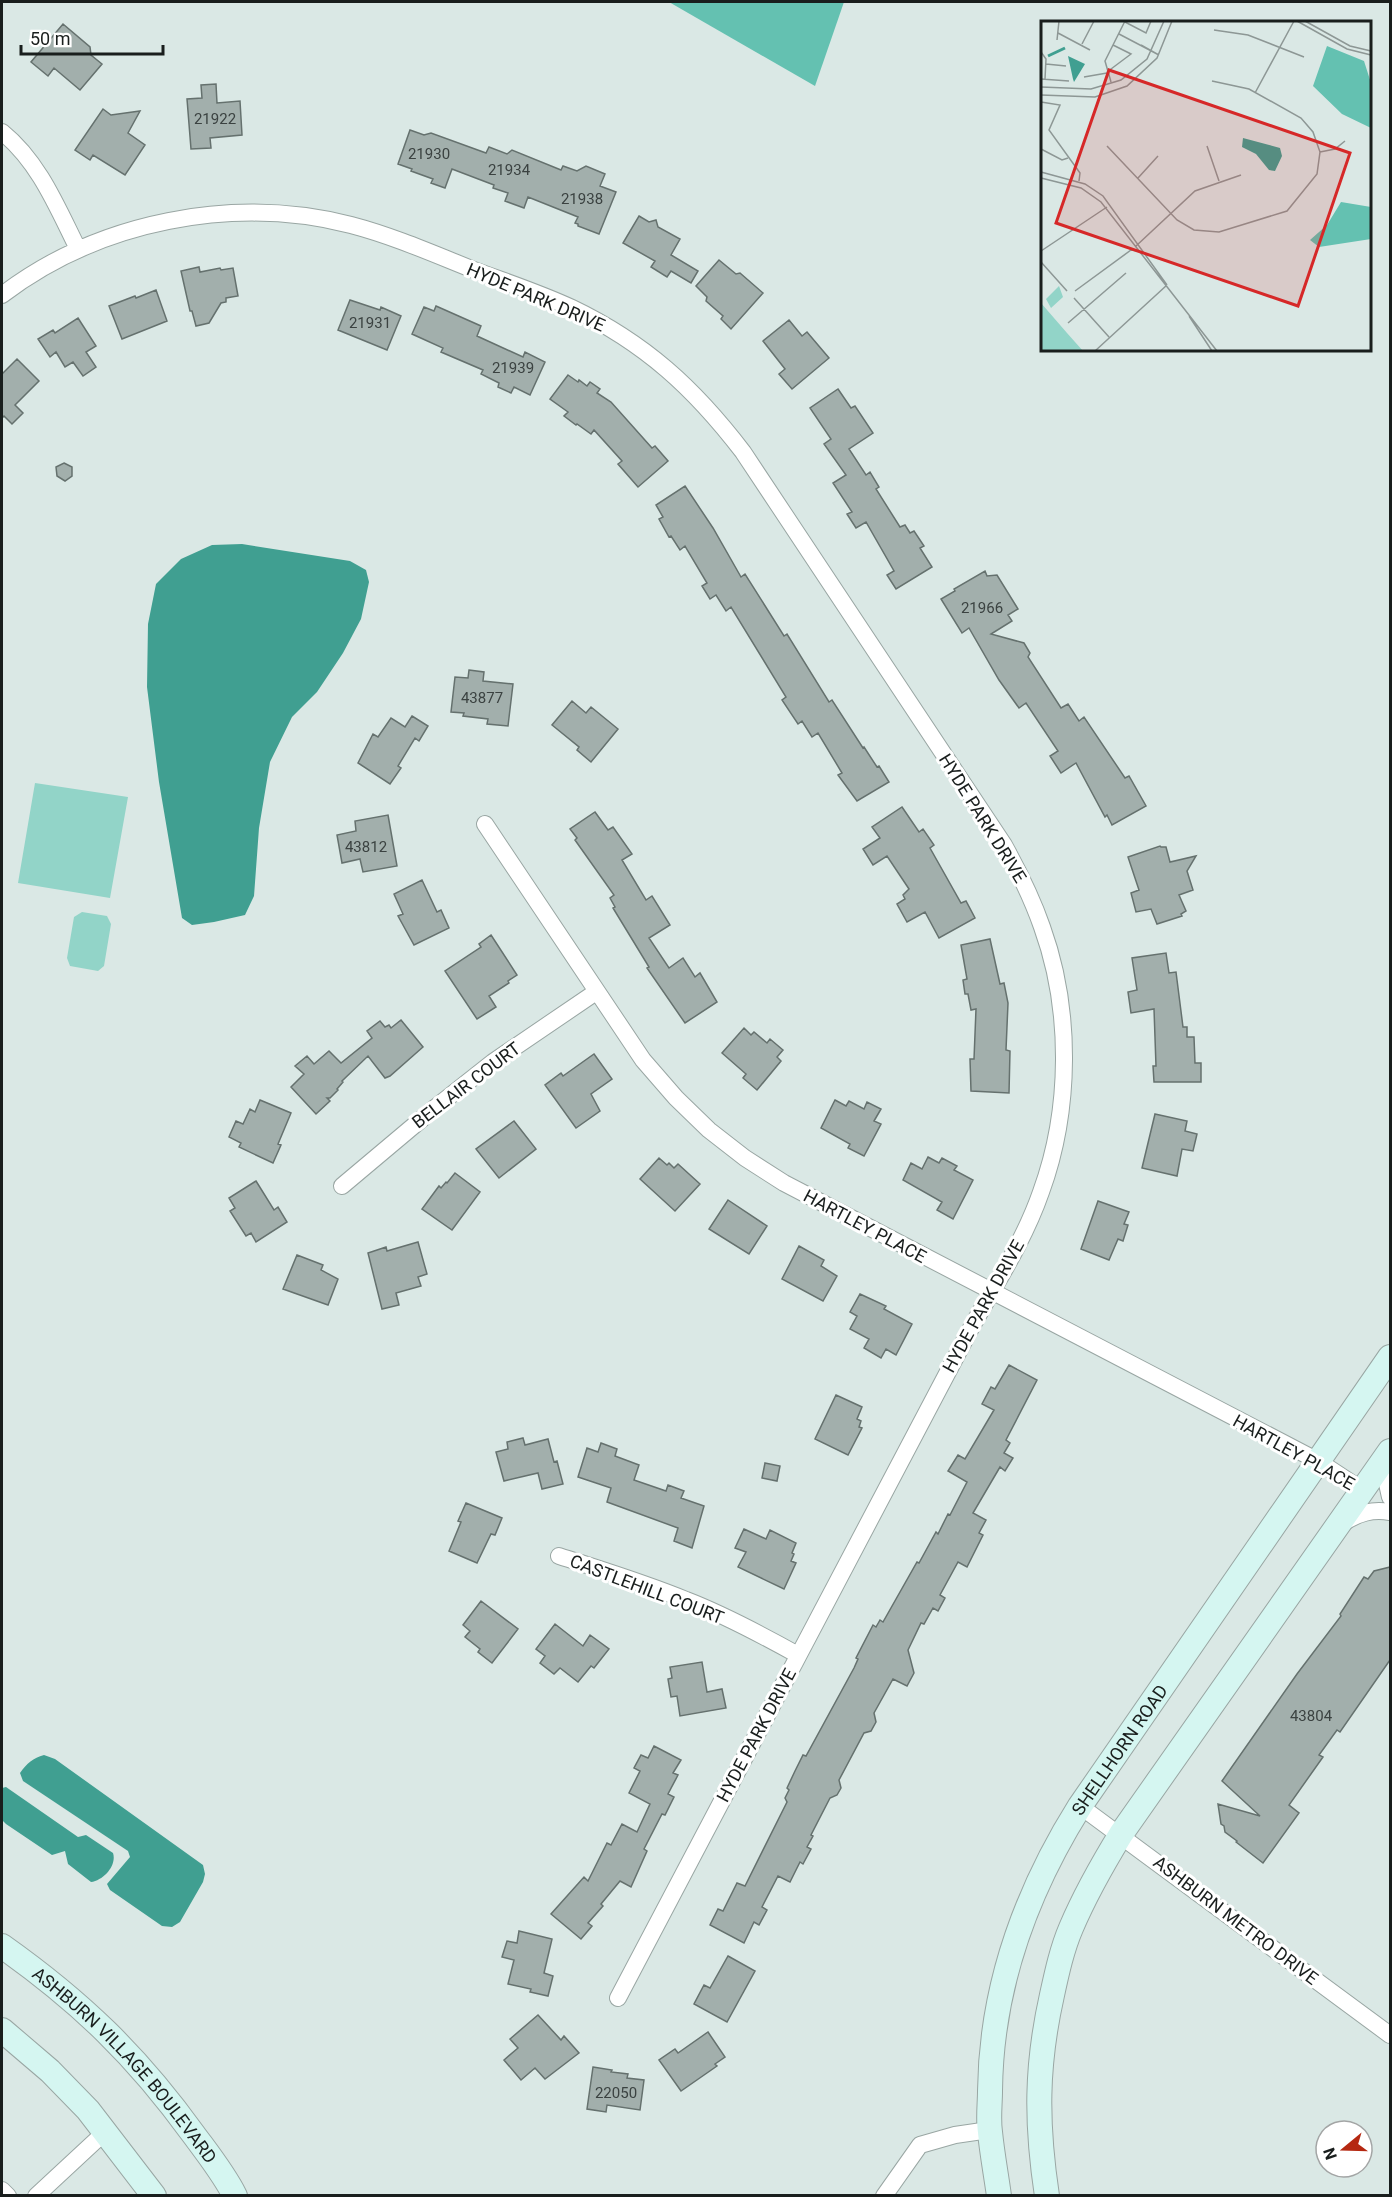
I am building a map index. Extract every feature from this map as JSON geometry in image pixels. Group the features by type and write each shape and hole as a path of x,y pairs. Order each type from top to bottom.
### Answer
{"main road":[{"name":"SHELLHORN ROAD","path":"999,2196 989,2130 994,2029 1005,1972 1034,1889 1055,1846 1080,1806 1390,1357"},
{"path":"1047,2196 1038,2104 1042,2049 1048,2012 1070,1930 1089,1889 1121,1834 1389,1453"},
{"name":"ASHBURN VILLAGE BOULEVARD","path":"2,1946 77,2003 124,2047 165,2094 235,2196"},
{"path":"2,2030 50,2071 88,2110 154,2196"}],"street":[{"path":"2,132 30,161 48,188 78,249"},
{"name":"HYDE PARK DRIVE","path":"2,295 47,265 78,249 127,231 169,220 212,214 257,213 301,216 350,225 396,239 570,307 610,328 657,361 683,383 715,416 743,452 1004,844 1025,883 1043,930 1054,971 1061,1014 1064,1057 1055,1143 1041,1192 1027,1226 618,1998"},
{"name":"HARTLEY PLACE","path":"485,824 643,1060 676,1098 710,1130 745,1158 784,1183 1318,1461 1362,1490"},
{"name":"BELLAIR COURT","path":"342,1186 493,1062 596,992"},
{"path":"1389,1453 1384,1470 1390,1497"},
{"path":"1337,1526 1354,1515 1365,1512 1378,1510 1390,1512"},
{"name":"CASTLEHILL COURT","path":"560,1556 688,1600 751,1629 798,1655"},
{"name":"ASHBURN METRO DRIVE","path":"1080,1806 1121,1834 1390,2035"},
{"path":"884,2196 920,2145 955,2135 989,2130"},
{"path":"36,2196 105,2132"},
{"path":"2,2190 8,2196"}],"shaded area":[{"path":"669,2 844,2 815,86"},
{"path":"242,544 350,561 366,570 369,582 361,619 343,653 317,692 292,717 270,762 259,828 254,896 245,915 192,925 182,918 159,782 147,687 148,624 156,584 181,559 212,545"},
{"path":"35,783 128,797 110,898 18,883"},
{"path":"82,912 107,916 111,924 104,966 98,971 70,966 67,958 74,917"},
{"path":"44,1755 55,1759 203,1865 205,1874 203,1882 180,1922 172,1927 162,1926 110,1890 107,1884 130,1857 128,1851 23,1781 20,1773 23,1769 33,1759"},
{"path":"6,1787 78,1837 86,1835 113,1853 113,1862 108,1871 96,1881 91,1882 68,1864 65,1851 52,1855 6,1824 2,1820 2,1788"}],"building":[{"path":"63,24 90,47 91,55 102,64 80,90 54,68 48,76 31,62"},
{"path":"216,84 217,103 240,101 242,135 210,138 211,148 191,149 187,99 202,98 201,85"},
{"path":"103,109 111,115 140,111 128,133 145,145 125,175 93,155 90,160 75,150"},
{"path":"410,130 424,135 431,133 486,153 489,147 507,154 512,150 561,170 563,166 577,171 586,166 605,174 600,186 616,192 599,234 578,226 575,223 578,217 528,197 524,208 505,201 508,193 493,188 494,185 452,169 445,188 431,183 433,179 398,164"},
{"path":"639,216 649,222 656,220 658,227 680,239 671,255 698,271 691,283 671,271 667,277 651,267 655,261 623,243"},
{"path":"719,260 736,274 740,273 763,293 731,329 721,319 723,316 706,301 707,297 696,286"},
{"path":"199,267 200,272 233,268 238,296 226,298 226,302 221,303 209,323 196,326 192,311 190,311 181,271"},
{"path":"156,290 167,321 122,339 109,306"},
{"path":"350,300 380,310 381,307 401,316 387,350 338,330"},
{"path":"436,306 481,326 477,336 523,357 525,352 545,362 530,395 514,387 511,393 498,387 499,383 481,374 483,370 441,352 443,348 412,334 424,307 434,311"},
{"path":"78,318 96,346 86,352 96,367 83,376 73,362 65,367 56,352 50,357 38,339 53,330 55,333"},
{"path":"789,320 802,336 807,332 829,358 792,389 779,374 785,369 763,341"},
{"path":"17,359 39,381 15,405 23,413 12,424 4,416 2,418 2,374"},
{"path":"568,375 587,386 590,382 600,389 597,393 611,402 652,448 655,446 668,461 638,487 618,464 622,461 594,430 591,434 576,425 564,416 568,412 550,399"},
{"path":"838,389 851,408 855,406 873,433 849,449 866,475 870,472 879,487 876,489 900,527 905,525 910,533 914,531 924,546 920,548 932,567 896,589 887,575 894,571 866,522 856,528 847,514 852,512 833,483 846,475 824,444 831,439 810,408"},
{"path":"64,463 72,467 72,476 65,481 57,476 56,467"},
{"path":"685,486 713,528 741,577 745,574 784,636 787,634 829,702 832,700 863,748 889,782 857,801 838,775 842,773 818,733 812,737 802,721 798,724 782,700 786,697 731,607 726,611 716,595 710,599 702,586 707,583 685,546 680,550 671,536 669,537 659,519 663,517 656,505"},
{"path":"985,571 987,576 997,575 1018,609 1008,615 1012,621 991,634 1024,643 1030,653 1028,657 1061,708 1068,704 1079,721 1084,717 1125,778 1129,776 1146,806 1112,825 1107,815 1105,817 1076,763 1061,773 1050,756 1058,751 1026,703 1019,708 999,680 969,628 962,633 941,599"},
{"path":"469,670 484,672 483,681 513,684 508,726 487,724 488,719 451,712 455,677 468,678"},
{"path":"572,701 586,713 591,707 618,729 591,762 577,750 579,747 552,725"},
{"path":"412,716 428,726 419,741 415,738 398,766 401,768 390,784 358,763 373,734 378,737 391,718 405,727"},
{"path":"902,807 919,832 923,829 934,845 930,848 961,903 966,901 975,918 939,938 925,912 907,922 897,904 905,899 903,895 909,889 887,856 873,865 863,849 880,838 872,827"},
{"path":"595,812 608,830 613,827 632,854 622,860 646,900 652,896 670,925 649,938 669,968 683,958 695,977 700,973 717,1002 685,1023 647,968 649,967 613,908 615,907 610,898 614,895 575,840 577,838 570,829"},
{"path":"388,815 397,866 363,872 360,859 342,863 337,835 356,831 355,821"},
{"path":"1160,846 1166,847 1170,862 1196,856 1187,871 1193,890 1179,895 1186,911 1181,914 1182,916 1157,924 1151,909 1136,912 1131,893 1139,890 1128,857"},
{"path":"422,880 437,912 441,910 449,928 414,945 398,916 403,914 394,894"},
{"path":"491,935 517,975 489,996 496,1007 477,1019 445,971 481,947 479,944"},
{"path":"990,939 1000,984 1004,983 1008,1003 1006,1050 1010,1051 1009,1093 971,1091 970,1059 974,1059 976,1009 971,1010 968,994 965,994 963,980 967,979 961,945"},
{"path":"1166,953 1169,973 1176,972 1183,1027 1187,1027 1187,1037 1194,1037 1195,1063 1201,1063 1201,1082 1154,1082 1153,1066 1156,1066 1154,1009 1131,1013 1128,992 1137,990 1132,958"},
{"path":"401,1020 423,1047 390,1076 385,1078 368,1056 342,1081 338,1090 327,1098 330,1101 316,1114 291,1087 304,1074 295,1066 307,1056 314,1064 329,1051 341,1063 372,1038 367,1031 380,1021 385,1027 389,1025 391,1028"},
{"path":"744,1028 751,1035 754,1032 767,1043 770,1039 783,1050 777,1057 781,1061 757,1090 743,1078 746,1074 722,1053"},
{"path":"594,1054 612,1079 591,1094 600,1111 576,1128 545,1085 561,1073 563,1076"},
{"path":"260,1100 291,1113 273,1163 239,1147 241,1143 229,1137 236,1121 243,1124 250,1109 255,1112"},
{"path":"835,1100 846,1106 849,1101 864,1109 867,1102 881,1109 874,1121 881,1124 864,1156 848,1148 850,1144 821,1128"},
{"path":"1155,1114 1187,1121 1185,1131 1197,1134 1193,1151 1182,1149 1177,1176 1142,1168"},
{"path":"514,1121 536,1149 499,1178 476,1149"},
{"path":"928,1157 939,1163 942,1158 957,1166 954,1170 973,1180 953,1219 937,1210 942,1202 903,1180 911,1163 922,1169"},
{"path":"659,1158 674,1168 678,1164 700,1184 675,1211 640,1179"},
{"path":"455,1173 480,1192 452,1230 422,1209 439,1186 441,1188"},
{"path":"256,1181 274,1210 278,1207 287,1222 256,1242 251,1233 246,1236 230,1211 235,1208 229,1198"},
{"path":"728,1200 767,1226 749,1254 709,1229"},
{"path":"1098,1201 1129,1212 1124,1224 1128,1225 1123,1241 1118,1239 1109,1260 1081,1249"},
{"path":"418,1242 427,1274 418,1277 421,1286 396,1293 399,1305 382,1309 368,1253 386,1247 387,1251"},
{"path":"799,1246 824,1260 821,1266 837,1276 823,1301 782,1279"},
{"path":"297,1255 323,1265 321,1270 338,1279 328,1305 283,1289"},
{"path":"860,1294 886,1306 884,1309 912,1324 896,1355 886,1349 881,1358 864,1348 869,1339 850,1329 857,1316 850,1312"},
{"path":"1009,1365 1037,1380 1006,1440 1010,1443 1004,1453 1013,1458 1005,1471 1000,1467 973,1513 986,1520 979,1533 983,1535 967,1567 958,1562 940,1595 945,1598 938,1611 933,1608 924,1624 921,1623 908,1650 914,1673 907,1686 893,1679 874,1713 876,1722 871,1731 864,1733 839,1780 841,1788 837,1795 830,1798 811,1835 813,1836 807,1847 811,1849 803,1864 800,1862 790,1882 778,1876 762,1907 767,1910 759,1925 754,1922 744,1943 710,1925 718,1909 723,1911 737,1883 745,1886 787,1802 785,1798 789,1790 787,1788 795,1771 803,1755 806,1756 854,1668 858,1659 856,1658 873,1625 876,1627 880,1620 883,1622 917,1562 919,1563 936,1532 938,1534 948,1514 950,1515 967,1482 948,1471 958,1455 965,1459 994,1410 982,1404 991,1387 995,1389"},
{"path":"836,1395 862,1407 857,1419 861,1421 859,1427 862,1428 848,1455 815,1439"},
{"path":"523,1438 525,1445 548,1439 563,1484 542,1489 538,1473 504,1481 496,1452 508,1449 507,1442"},
{"path":"601,1443 617,1449 615,1456 639,1465 634,1480 666,1491 668,1485 684,1491 681,1498 704,1506 692,1548 674,1541 678,1528 607,1502 611,1488 578,1477 587,1448 598,1452"},
{"path":"765,1463 780,1466 777,1481 762,1478"},
{"path":"466,1503 502,1518 495,1535 491,1534 477,1563 449,1551"},
{"path":"744,1529 766,1539 770,1530 796,1543 791,1561 796,1563 784,1589 738,1567 746,1552 735,1548"},
{"path":"1390,1567 1390,1660 1340,1732 1337,1730 1319,1755 1323,1757 1289,1805 1299,1813 1263,1863 1225,1832 1221,1824 1218,1804 1260,1816 1222,1781 1341,1616 1340,1614 1364,1577 1368,1579 1374,1571"},
{"path":"481,1601 518,1629 492,1663 465,1637 470,1631 463,1625"},
{"path":"555,1624 583,1646 590,1635 609,1649 594,1668 591,1666 578,1682 560,1668 554,1674 540,1663 545,1656 536,1649"},
{"path":"702,1662 707,1692 722,1689 726,1708 680,1716 677,1696 671,1697 668,1679 672,1678 670,1667"},
{"path":"654,1746 681,1760 673,1773 678,1775 668,1794 674,1797 665,1815 662,1814 644,1849 647,1851 631,1887 620,1881 588,1923 592,1926 581,1939 551,1914 584,1877 588,1881 607,1843 611,1845 622,1824 637,1832 650,1804 629,1793 640,1771 634,1768 641,1755 648,1758"},
{"path":"519,1931 552,1939 544,1973 553,1976 548,1996 530,1992 531,1989 508,1984 514,1960 502,1957 507,1941 517,1943"},
{"path":"728,1956 755,1971 727,2022 694,2004 704,1985 710,1988"},
{"path":"538,2015 561,2040 564,2036 579,2053 545,2079 535,2068 521,2080 504,2060 518,2048 510,2039"},
{"path":"708,2032 725,2057 715,2064 717,2066 681,2091 659,2060 675,2049 678,2053"},
{"path":"593,2067 628,2074 627,2078 644,2080 640,2110 607,2105 606,2112 587,2109"}]}
